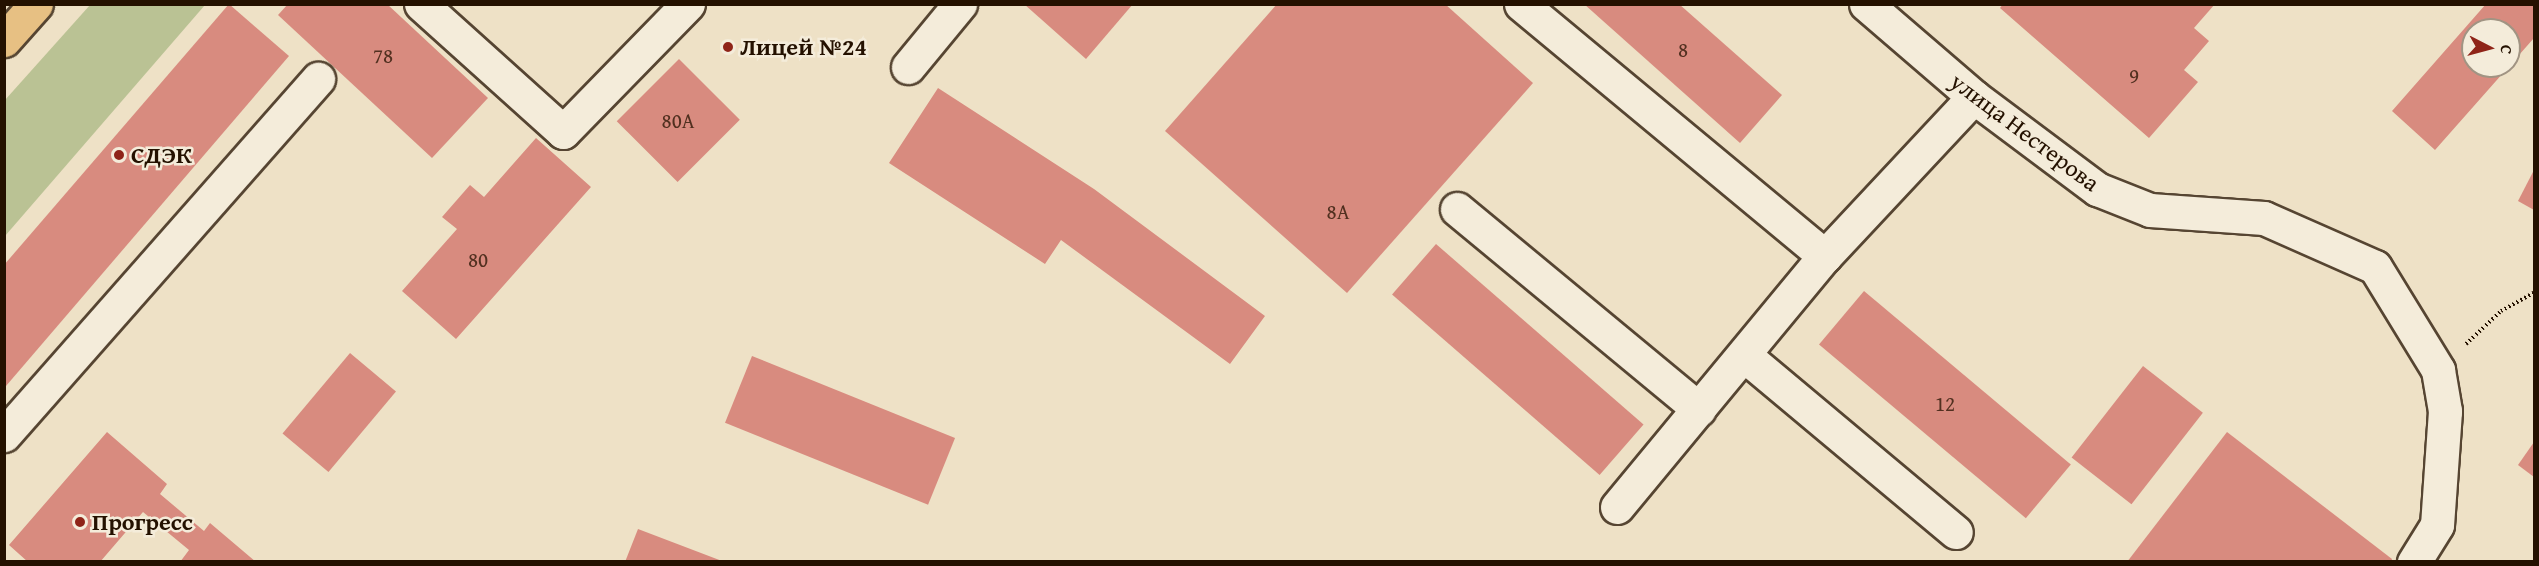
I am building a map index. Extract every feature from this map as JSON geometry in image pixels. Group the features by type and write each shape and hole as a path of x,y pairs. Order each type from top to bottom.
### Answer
{"main road":[{"path":"4,40 36,4"}],"street":[{"path":"421,4 563,132 688,4"},
{"path":"908,67 960,4"},
{"path":"1521,4 1825,256"},
{"name":"улица Нестерова","path":"1866,4 1974,97 2097,189 2150,210 2264,218 2375,267 2438,370"},
{"path":"4,435 318,79"},
{"path":"1617,507 1825,256 1974,97"},
{"path":"1457,209 1699,409"},
{"path":"1744,355 1956,532"},
{"path":"2414,561 2437,525 2445,411 2438,370"}],"path":[{"path":"2438,370 2501,311 2535,293"}],"green space":[{"path":"90,5 205,5 5,236 5,100"}],"building":[{"path":"229,4 289,56 6,386 4,265"},
{"path":"288,4 387,4 488,98 432,158 278,15"},
{"path":"1024,4 1133,4 1086,59"},
{"path":"1277,4 1445,4 1533,83 1347,293 1165,131"},
{"path":"1584,4 1679,4 1782,95 1740,143"},
{"path":"2003,4 2215,4 2194,28 2209,41 2184,70 2198,82 2149,138 2000,8"},
{"path":"2486,4 2534,4 2534,38 2521,53 2521,18 2474,18"},
{"path":"2461,32 2461,78 2499,78 2435,150 2392,111"},
{"path":"679,59 740,120 678,182 617,121"},
{"path":"938,88 1094,189 1265,316 1230,364 1061,240 1045,264 889,163"},
{"path":"536,138 591,187 456,339 402,291 457,229 442,217 470,185 484,197"},
{"path":"2534,170 2534,210 2518,201"},
{"path":"1436,244 1644,424 1600,475 1392,295"},
{"path":"1864,291 2071,465 2026,518 1819,345"},
{"path":"350,353 396,392 328,472 283,433"},
{"path":"752,356 955,438 928,505 725,423"},
{"path":"2143,366 2203,413 2131,504 2072,457"},
{"path":"107,432 167,484 160,494 204,531 210,523 256,562 180,562 189,550 143,512 100,562 28,562 9,545"},
{"path":"2227,432 2392,559 2391,562 2127,562"},
{"path":"2534,442 2534,477 2518,465"},
{"path":"638,529 722,561 722,562 625,562"}],"place":[{"name":"Лицей №24","path":"728,47"},
{"name":"СДЭК","path":"119,155"},
{"name":"Прогресс","path":"80,522"}]}
